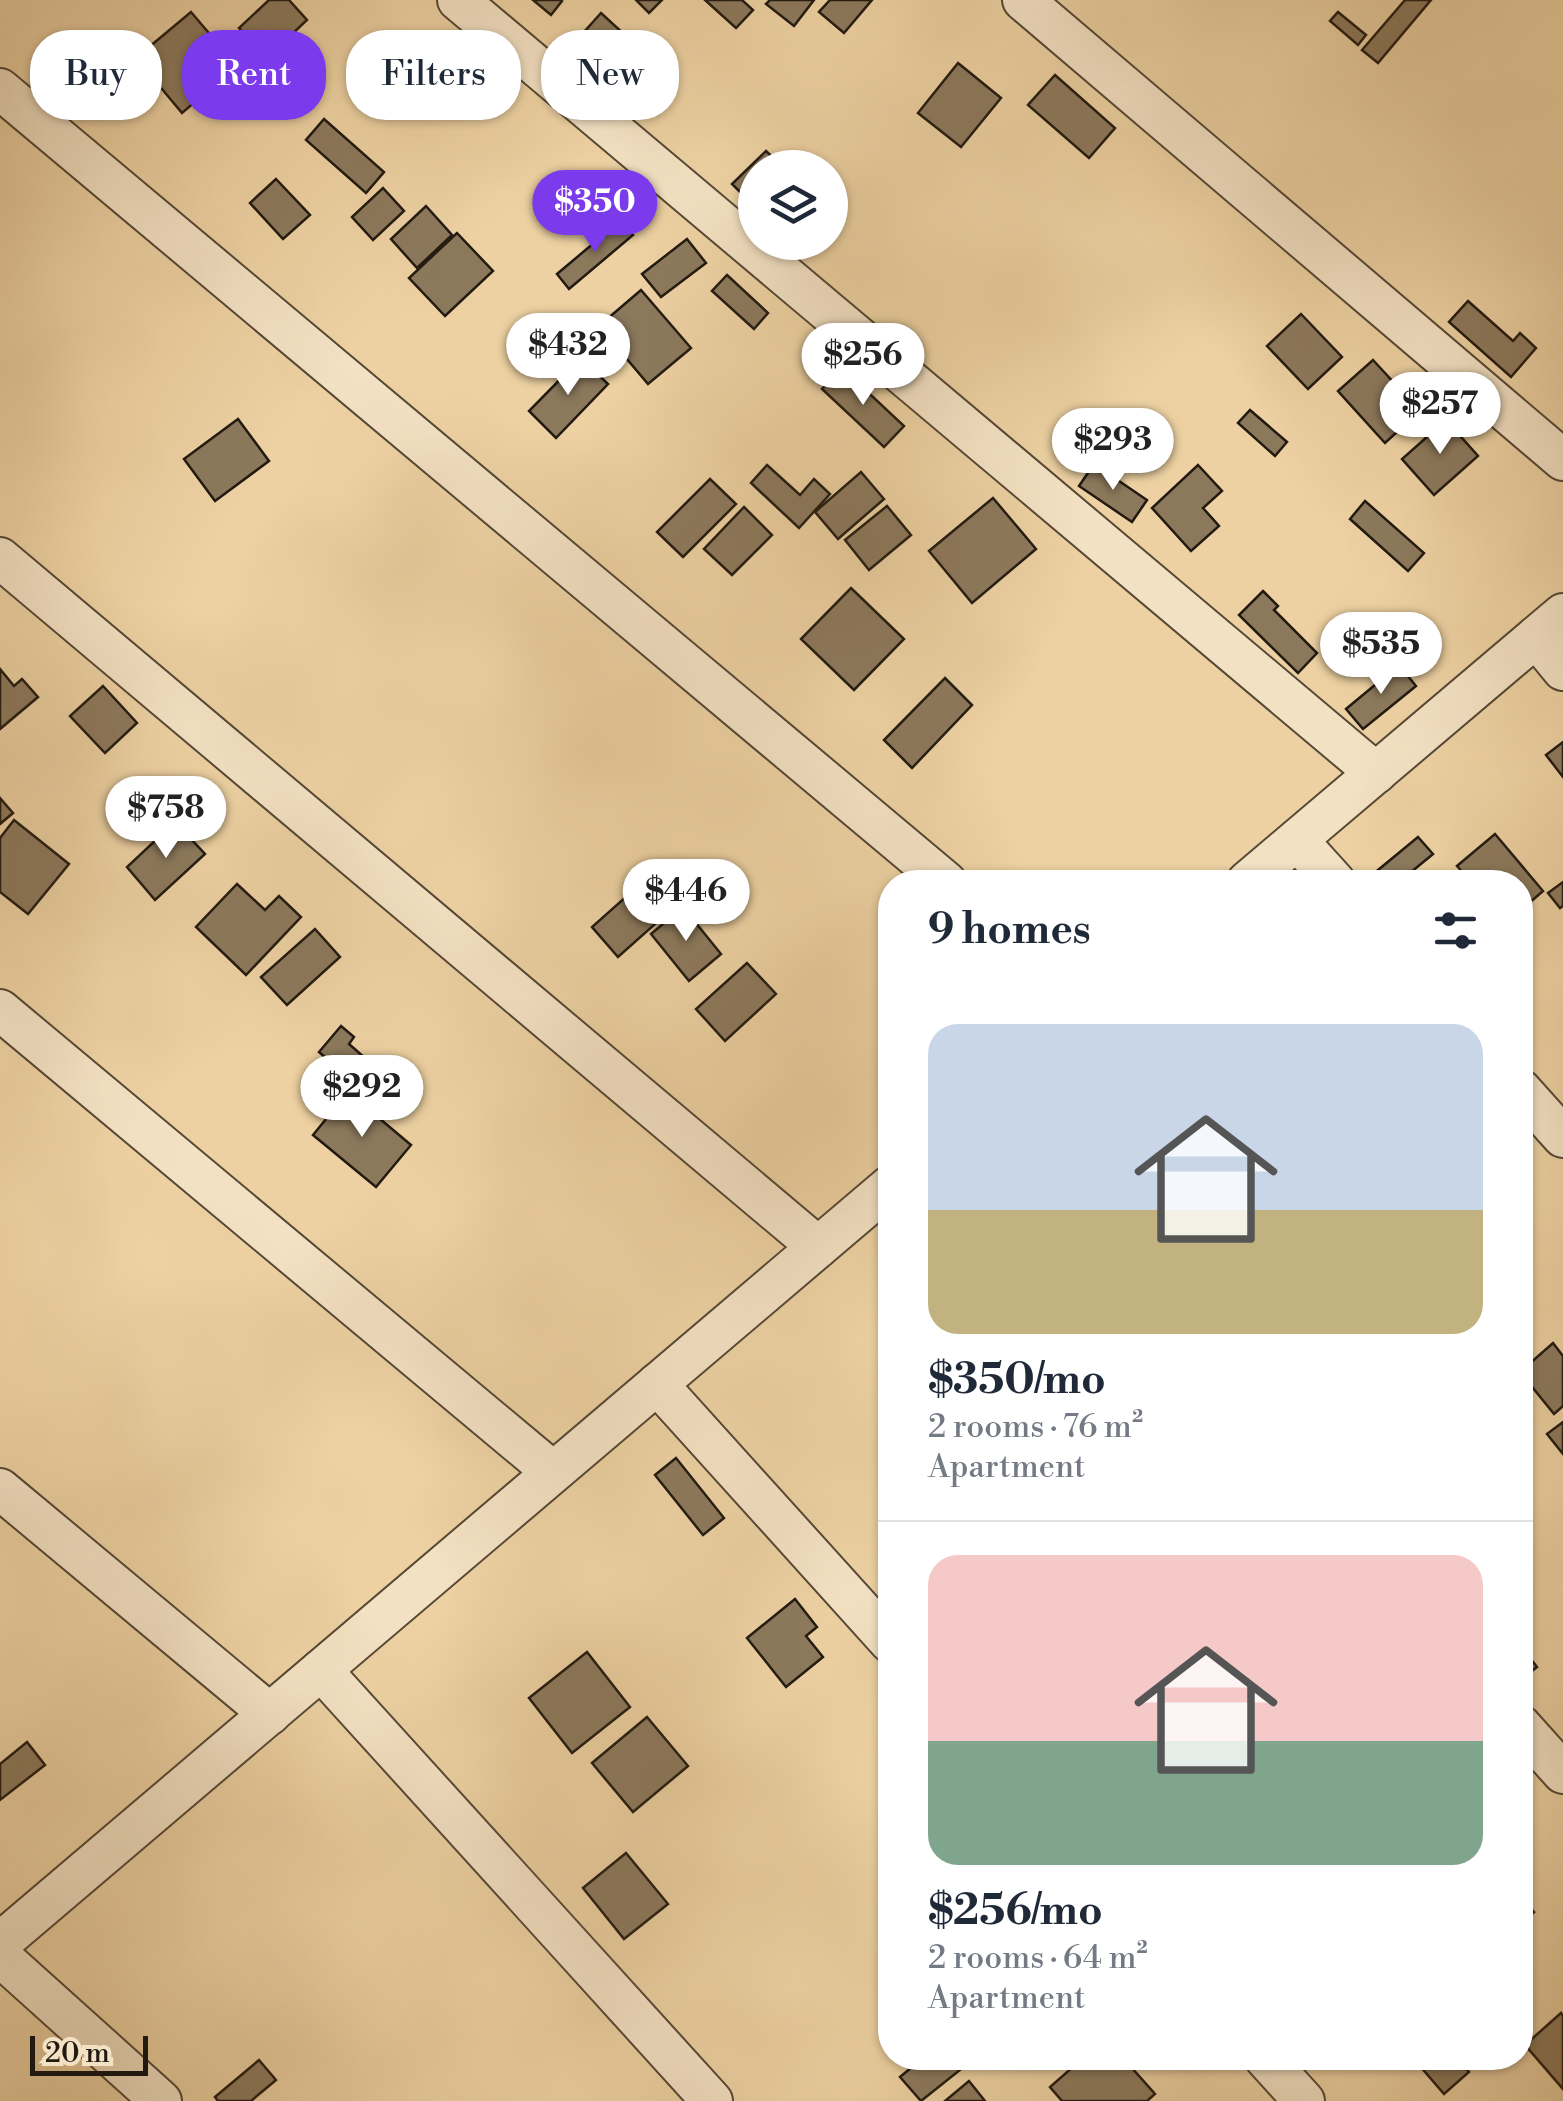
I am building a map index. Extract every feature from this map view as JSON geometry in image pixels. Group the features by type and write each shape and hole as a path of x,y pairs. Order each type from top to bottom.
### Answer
{"street":[{"path":"458,0 1376,773"},
{"path":"1024,0 1563,460"},
{"path":"0,89 932,870"},
{"path":"0,558 818,1247"},
{"path":"1261,870 1549,626 1563,670"},
{"path":"1297,840 1324,870"},
{"path":"0,1010 553,1472"},
{"path":"1533,1104 1563,1137"},
{"path":"0,1943 878,1196"},
{"path":"657,1384 878,1629"},
{"path":"0,1489 270,1714"},
{"path":"321,1670 712,2101"},
{"path":"1533,1740 1563,1773"},
{"path":"0,1956 161,2101"},
{"path":"1276,2070 1304,2101"}],"building":[{"path":"269,0 289,0 307,20 296,30 239,28"},
{"path":"533,0 561,0 562,1 551,15"},
{"path":"636,0 662,0 649,13"},
{"path":"705,0 742,0 753,10 736,28"},
{"path":"770,0 814,0 794,26 766,4"},
{"path":"830,0 872,0 844,33 819,12"},
{"path":"1405,0 1431,0 1378,63 1362,50"},
{"path":"191,12 206,30 182,30 182,113 162,89 162,36"},
{"path":"1338,12 1366,35 1358,45 1330,21"},
{"path":"601,13 620,30 586,30"},
{"path":"958,63 1001,98 961,147 918,113"},
{"path":"1055,75 1115,128 1089,158 1028,105"},
{"path":"325,120 384,172 366,193 306,140"},
{"path":"276,179 310,215 283,239 250,203"},
{"path":"383,188 404,211 373,240 352,217"},
{"path":"426,206 452,235 417,268 391,239"},
{"path":"620,221 633,235 569,289 557,274"},
{"path":"457,233 493,271 445,316 409,278"},
{"path":"687,239 706,263 661,297 642,274"},
{"path":"727,275 768,313 754,329 712,291"},
{"path":"641,290 691,348 648,384 599,326"},
{"path":"1468,301 1513,341 1520,333 1536,348 1511,377 1449,322"},
{"path":"1301,314 1342,357 1308,389 1267,346"},
{"path":"581,358 608,384 556,438 529,411"},
{"path":"1373,360 1420,411 1385,443 1338,391"},
{"path":"842,368 904,426 884,447 822,389"},
{"path":"1250,410 1287,442 1275,456 1238,423"},
{"path":"238,419 269,461 215,501 184,459"},
{"path":"1446,420 1478,456 1434,495 1402,459"},
{"path":"1094,464 1147,500 1132,522 1079,486"},
{"path":"767,465 800,495 814,479 830,494 799,528 751,483"},
{"path":"1198,465 1222,491 1203,508 1219,526 1191,551 1152,508"},
{"path":"861,472 884,499 838,539 815,512"},
{"path":"710,479 736,504 683,557 657,532"},
{"path":"993,498 1036,549 972,603 929,551"},
{"path":"1365,501 1424,553 1408,571 1350,519"},
{"path":"887,506 911,535 869,570 845,540"},
{"path":"744,507 772,535 732,575 704,549"},
{"path":"851,588 904,639 854,690 801,639"},
{"path":"1263,591 1278,606 1274,610 1317,653 1298,673 1239,615"},
{"path":"1399,665 1416,686 1363,729 1346,709"},
{"path":"0,669 14,686 22,679 38,697 0,729"},
{"path":"945,678 972,705 912,768 884,740"},
{"path":"103,686 137,723 105,753 70,716"},
{"path":"1563,742 1563,777 1546,755"},
{"path":"0,798 13,813 0,824"},
{"path":"14,820 69,864 28,914 0,892 0,838"},
{"path":"175,822 205,854 155,900 127,867"},
{"path":"1495,834 1525,870 1460,870 1457,866"},
{"path":"1418,837 1433,854 1414,870 1378,870"},
{"path":"646,879 672,909 618,957 592,927"},
{"path":"1533,879 1543,891 1533,900"},
{"path":"1563,882 1563,906 1560,908 1548,893"},
{"path":"237,884 265,910 279,896 301,917 246,975 196,927"},
{"path":"683,907 721,954 689,981 651,934"},
{"path":"315,929 340,957 287,1005 261,977"},
{"path":"747,963 776,994 725,1041 696,1009"},
{"path":"341,1026 354,1037 349,1044 397,1086 389,1095 364,1073 355,1083 319,1052"},
{"path":"348,1092 411,1145 376,1187 313,1135"},
{"path":"1553,1343 1563,1356 1563,1406 1554,1414 1533,1388 1533,1361"},
{"path":"1563,1422 1563,1454 1547,1434"},
{"path":"676,1458 724,1518 703,1535 655,1475"},
{"path":"795,1599 817,1627 806,1636 823,1657 786,1687 747,1638"},
{"path":"587,1652 630,1707 572,1753 529,1698"},
{"path":"647,1717 688,1766 633,1812 592,1763"},
{"path":"27,1742 45,1765 0,1800 0,1764"},
{"path":"626,1853 668,1904 624,1939 583,1888"},
{"path":"1561,2013 1563,2089 1533,2054 1533,2038"},
{"path":"259,2060 276,2080 251,2101 218,2101 215,2097"},
{"path":"908,2070 960,2070 921,2101 900,2077"},
{"path":"1069,2070 1134,2070 1155,2094 1147,2101 1062,2101 1050,2087"},
{"path":"1423,2070 1467,2070 1469,2072 1444,2094"},
{"path":"969,2081 985,2101 945,2101"}]}
